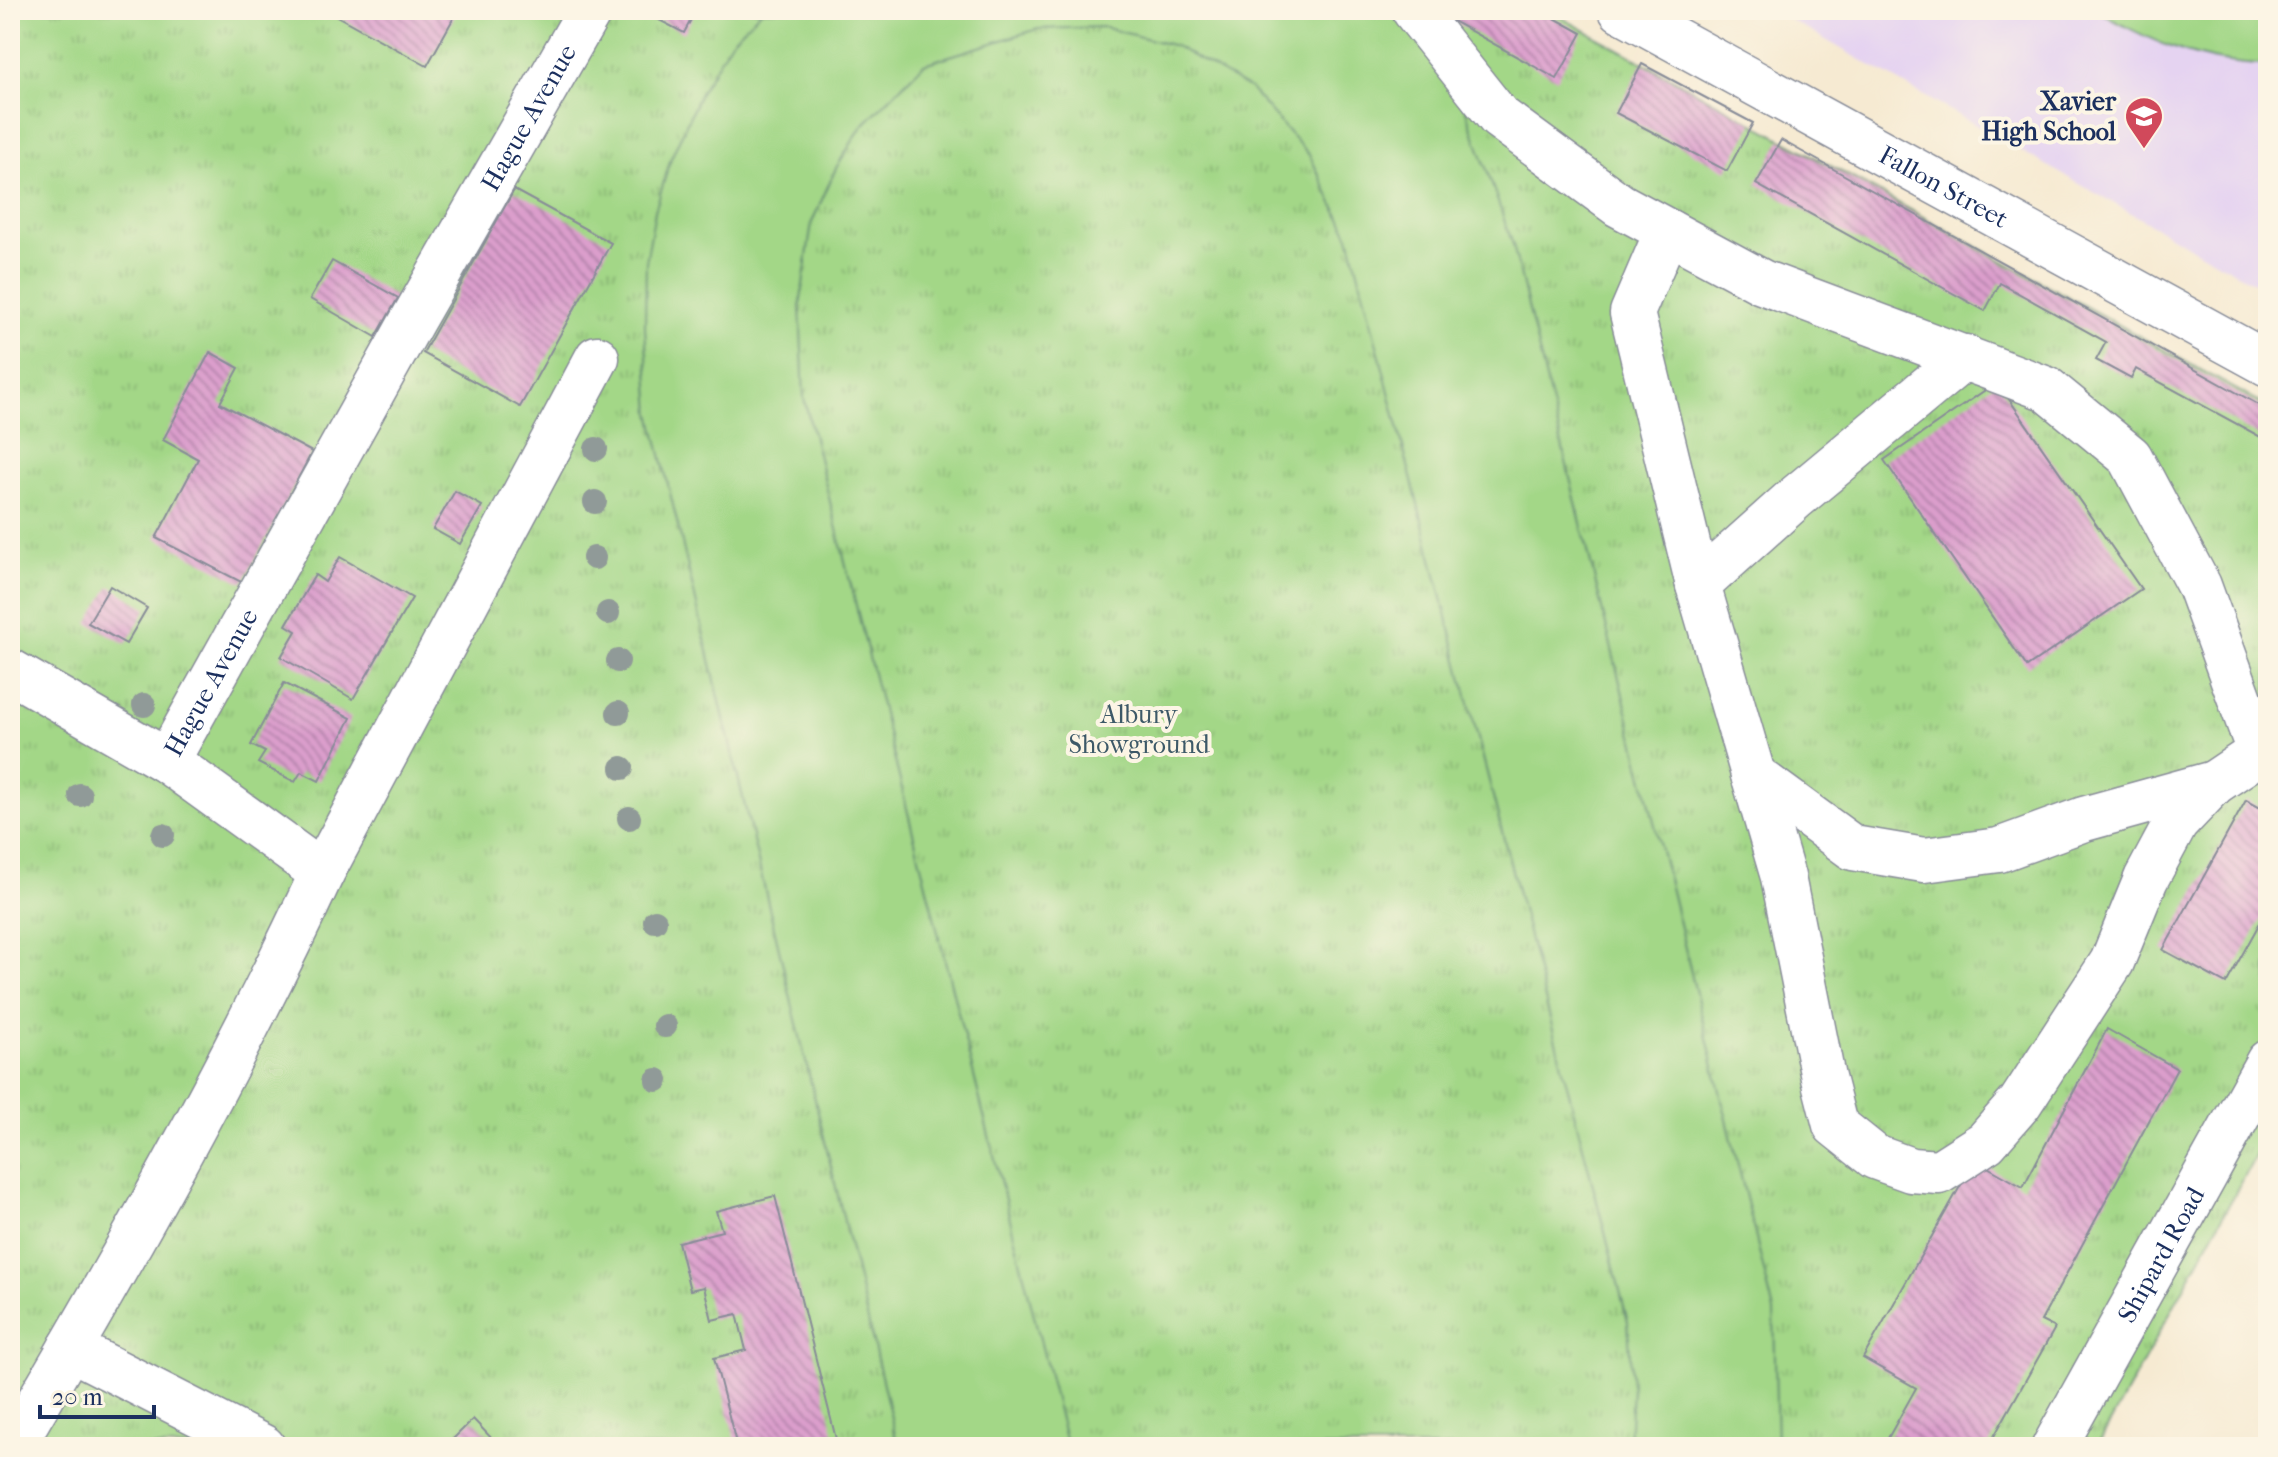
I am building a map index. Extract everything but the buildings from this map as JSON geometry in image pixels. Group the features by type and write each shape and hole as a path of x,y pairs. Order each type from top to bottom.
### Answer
{"street":[{"name":"Hague Avenue","path":"322,873 167,761 412,321 590,10"},
{"path":"1414,10 1499,117 1619,205 1762,282 2047,389 2130,457 2199,586 2253,735 2266,754 2214,783 2084,819 1999,850 1924,860 1853,848 1753,775"},
{"name":"Fallon Street","path":"1621,10 2268,364"},
{"path":"1667,231 1632,313 1698,585 1783,877 1835,1125 1875,1157 1911,1170 1939,1172 1986,1142 2020,1103 2112,962 2146,879 2176,823 2214,783"},
{"path":"1698,585 1794,499 1965,357"},
{"path":"12,1447 193,1131 279,966 322,873 597,358"},
{"path":"10,671 167,761"},
{"name":"Shipard Road","path":"2054,1447 2268,1062"},
{"path":"70,1348 263,1447"}],"shaded area":[{"name":"Xavier High School","path":"1773,10 2268,10 2268,291"}],"green space":[{"name":"Albury Showground","path":"10,10 1548,10 2268,407 2268,1133 2097,1447 10,1447"},
{"path":"762,10 1397,10 1464,105 1513,245 1774,1312 1777,1447 1629,1447 1632,1388 1628,1322 1349,236 1310,156 1250,89 1175,46 1103,27 1038,29 924,64 862,126 836,168 812,222 800,306 804,398 1067,1447 898,1447 651,413 645,328 646,262 655,211 671,158 700,93 731,41"},
{"path":"2096,10 2268,10 2268,65 2221,61 2178,50"}],"place":[{"name":"Xavier High School","path":"2144,150"}]}
